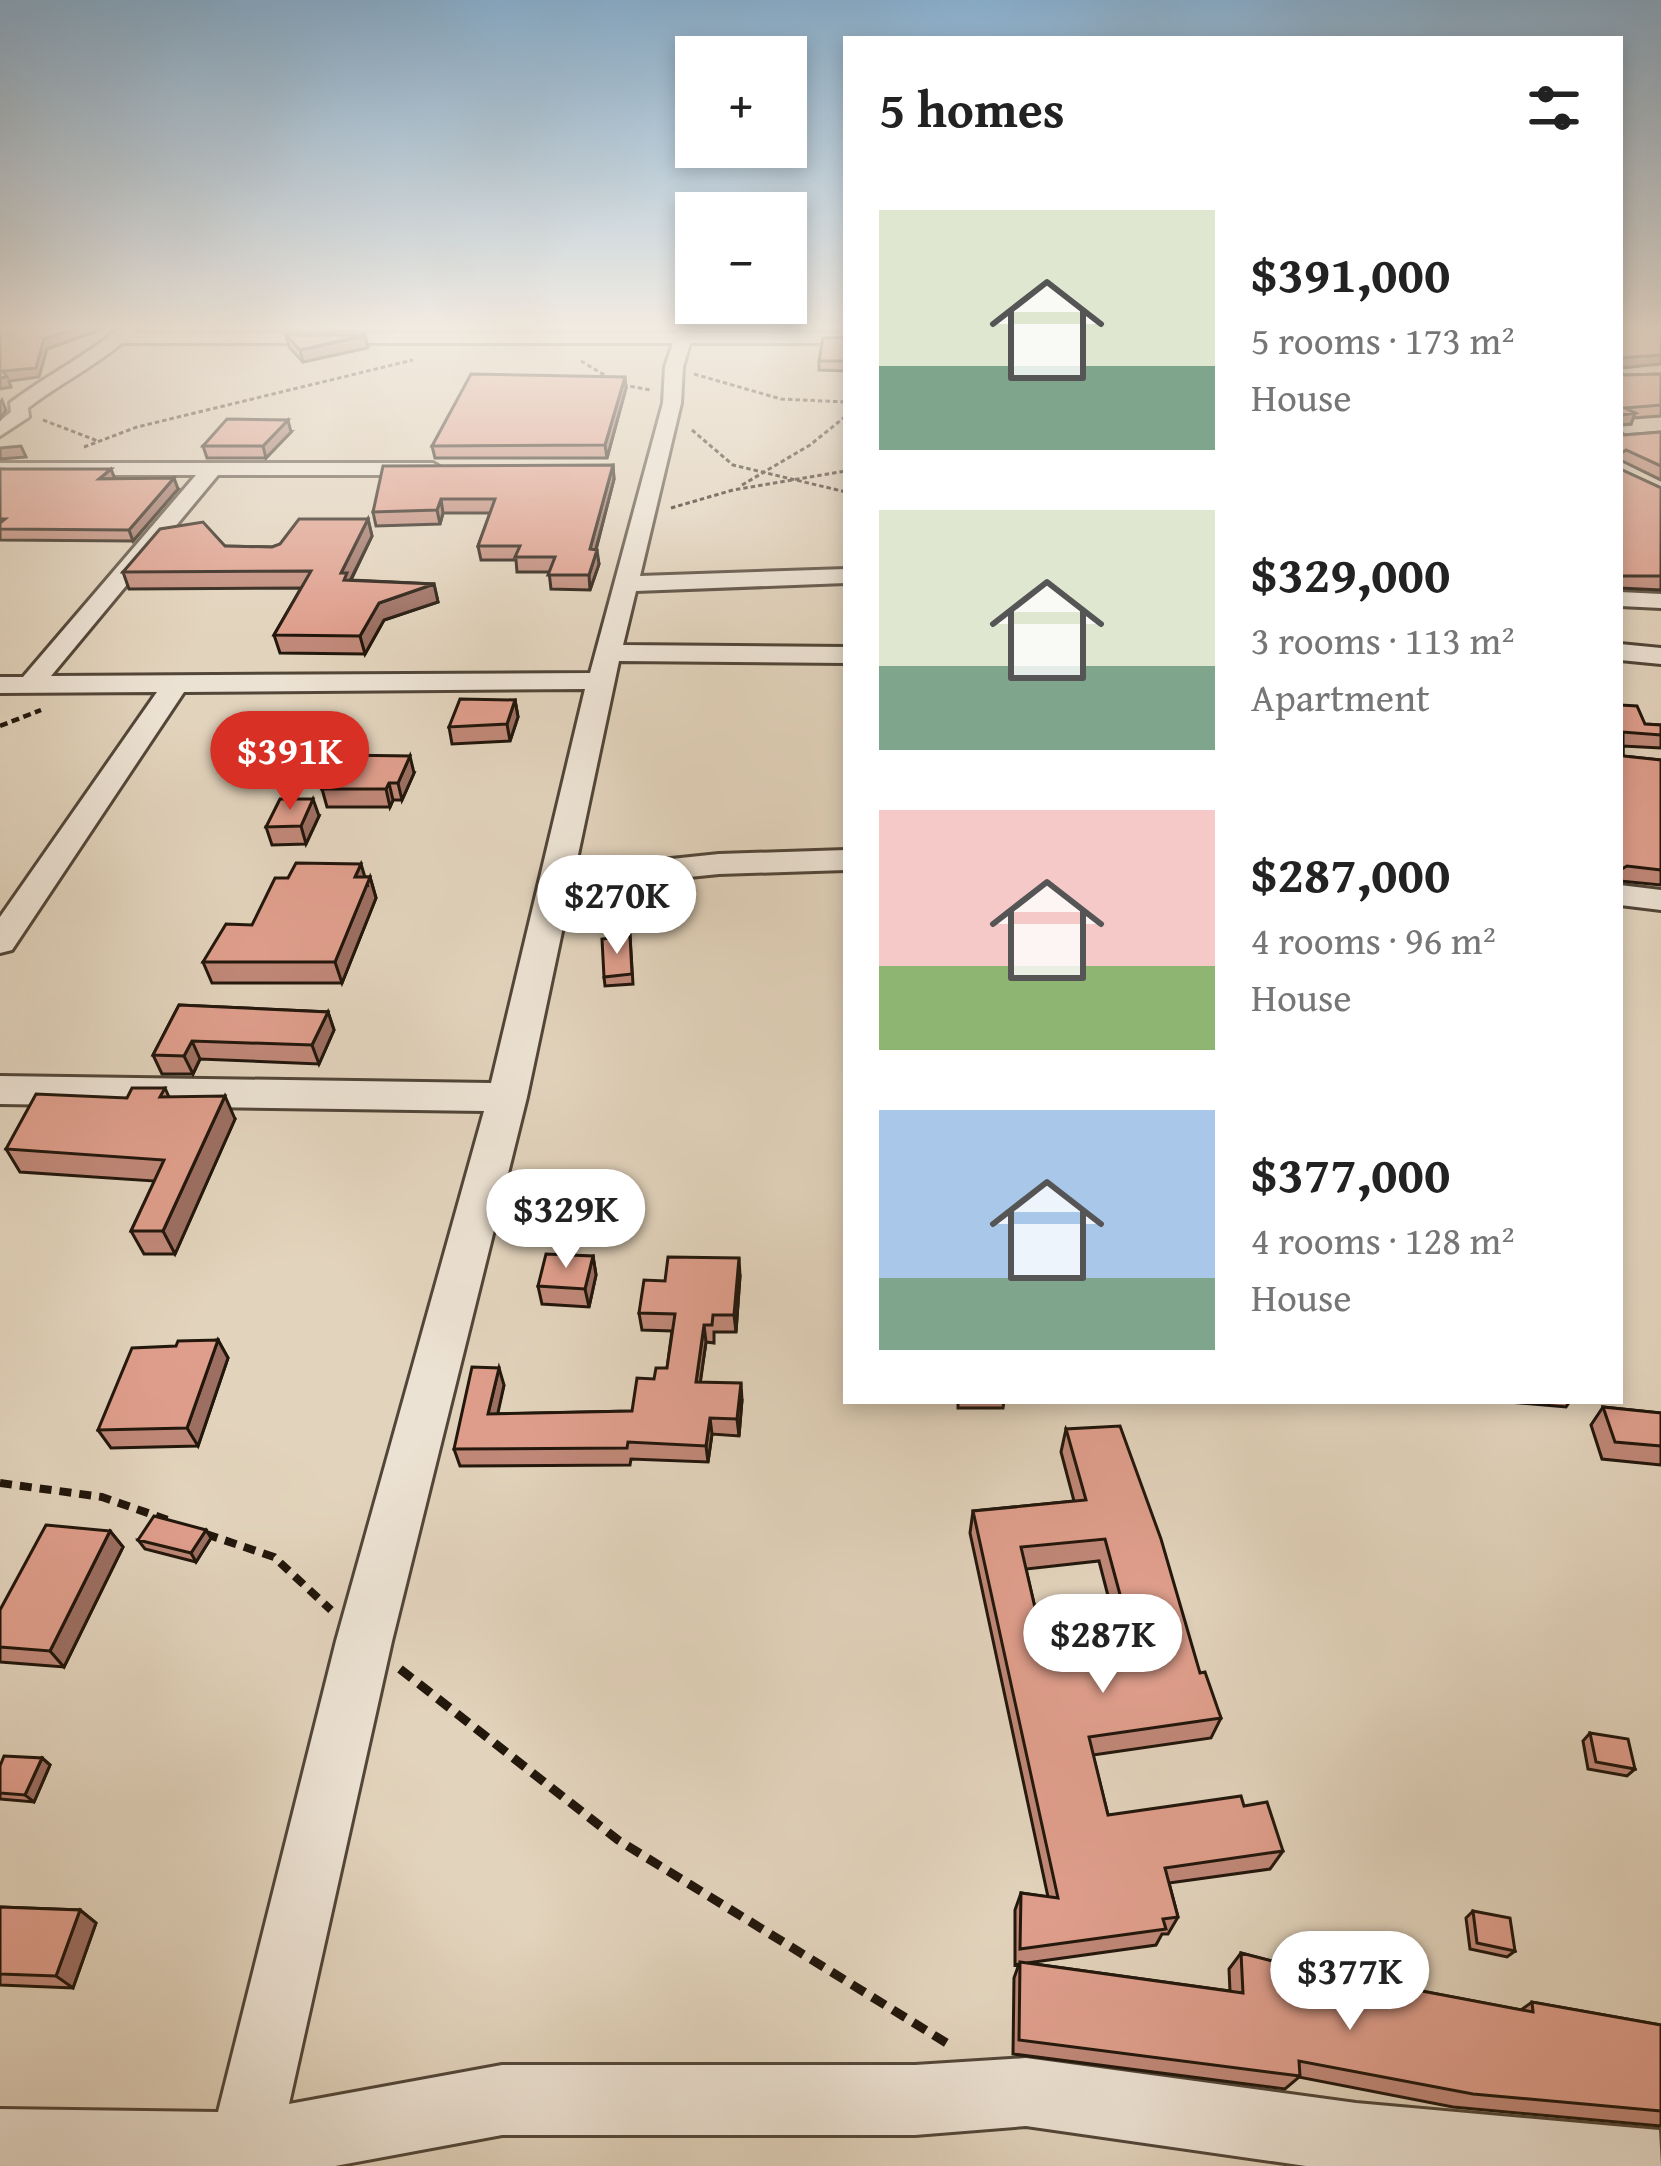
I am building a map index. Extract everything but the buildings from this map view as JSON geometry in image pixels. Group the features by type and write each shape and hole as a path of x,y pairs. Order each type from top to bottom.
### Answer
{"street":[{"path":"242,2157 364,1641 507,1097 601,681 644,515 645,468 660,428"},
{"path":"0,470 130,466 452,469"},
{"path":"30,685 214,467"},
{"path":"628,584 843,576"},
{"path":"1623,599 1661,601"},
{"path":"1623,652 1661,656"},
{"path":"609,653 843,655"},
{"path":"0,685 601,681"},
{"path":"0,942 176,684"},
{"path":"556,881 719,865 843,860"},
{"path":"1623,895 1661,900"},
{"path":"0,1090 507,1097"},
{"path":"0,2144 242,2157 502,2100 916,2100 1026,2092 1356,2138 1658,2166"}],"path":[{"path":"66,428 97,440 130,466"},
{"path":"43,468 97,440 142,428"},
{"path":"692,428 700,440 733,465 843,491"},
{"path":"734,490 831,428"},
{"path":"644,515 734,490 843,471"},
{"path":"0,1483 102,1497 274,1557 364,1641 618,1840 964,2054"}]}
